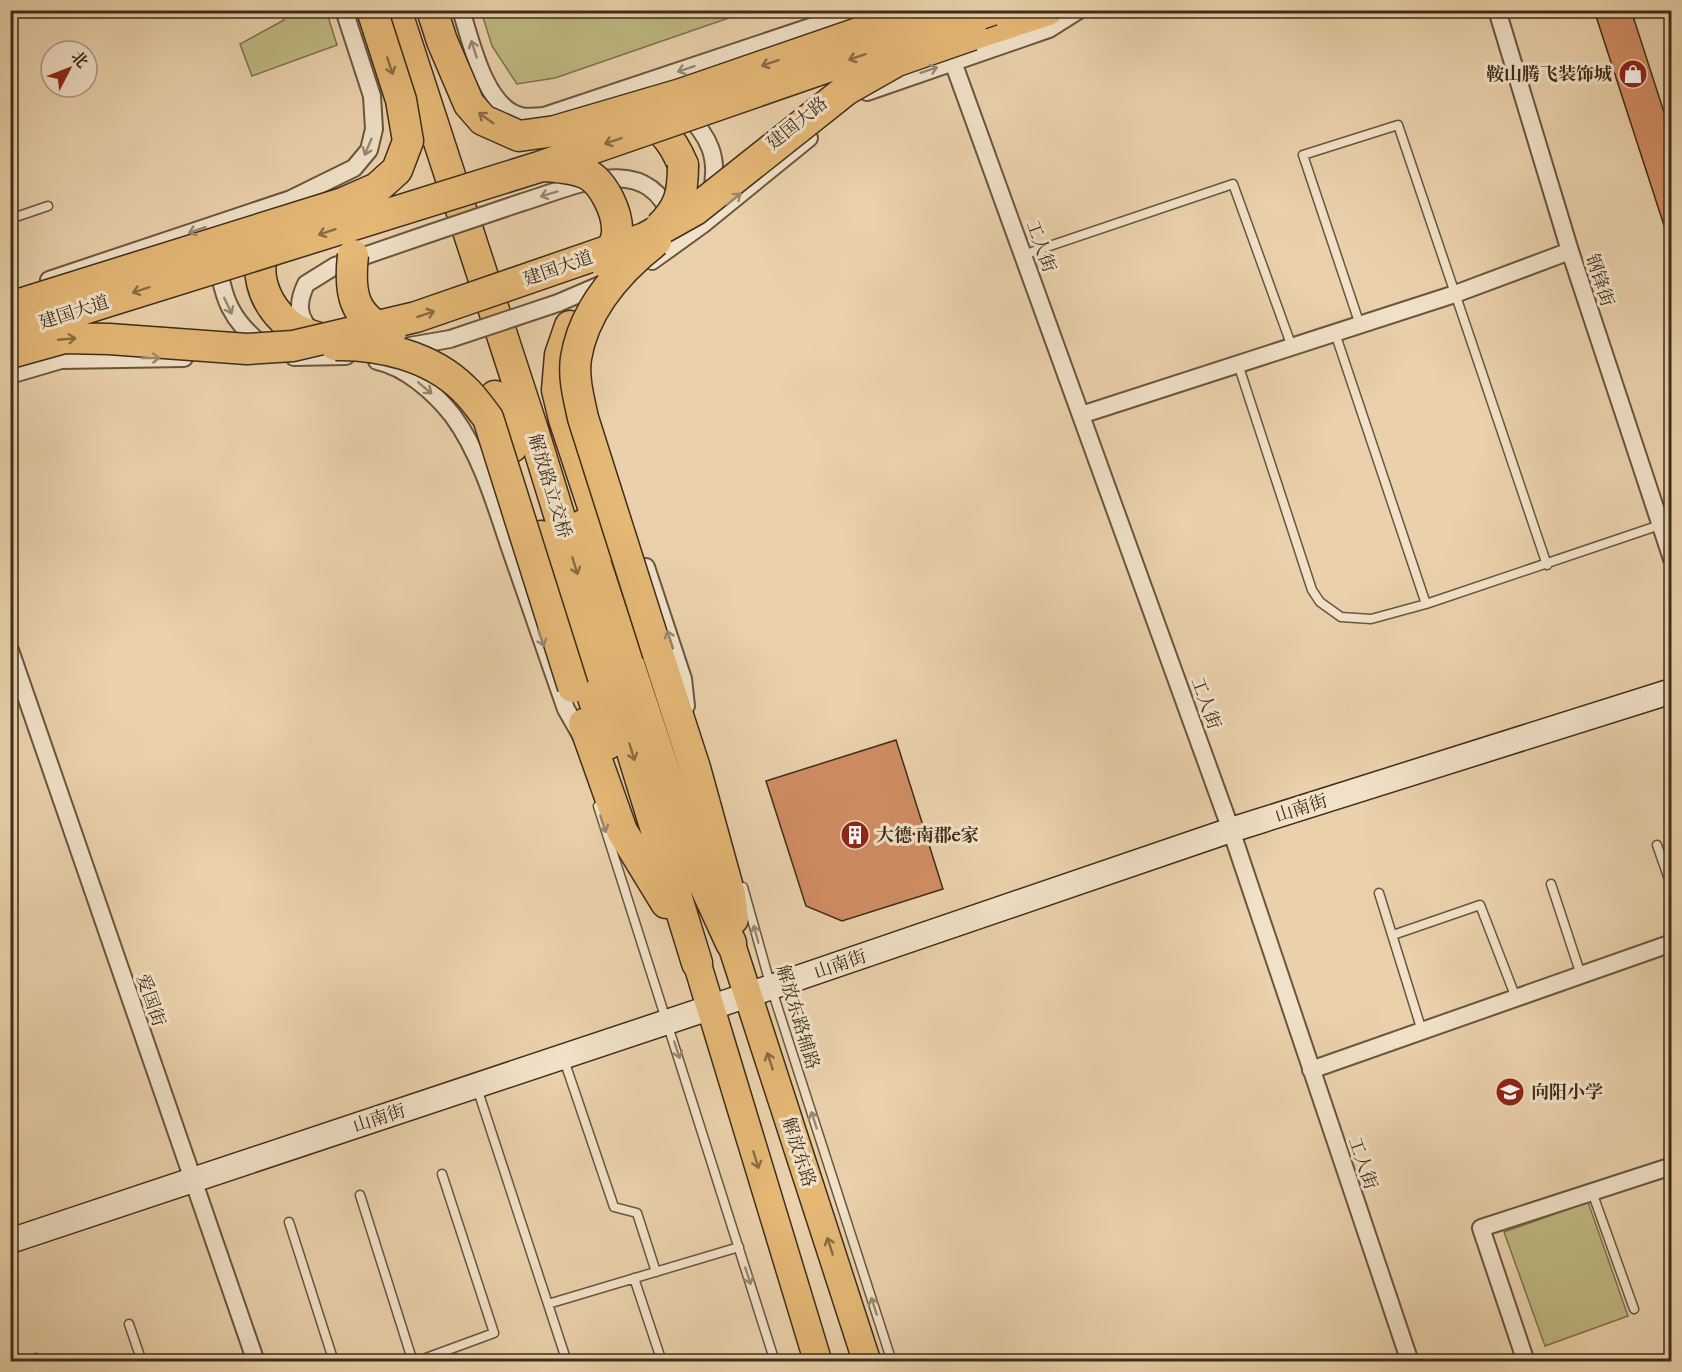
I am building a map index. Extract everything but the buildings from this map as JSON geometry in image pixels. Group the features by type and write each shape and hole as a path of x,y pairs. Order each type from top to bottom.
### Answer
{"highway":[{"path":"10,307 344,203 377,188 397,170 408,141 401,100 372,10"},
{"name":"解放路立交桥","path":"396,10 533,430 697,963"},
{"name":"解放路立交桥","path":"413,10 696,867 731,943"},
{"path":"432,10 442,41 469,104 483,120 519,136 555,131 623,100 681,94 925,10"},
{"name":"建国大道","path":"10,332 398,209 542,166 992,10"},
{"name":"建国大道","path":"10,353 63,338 109,339 286,352 323,339 416,317 655,245 698,217 846,90 897,61 1048,10"},
{"path":"623,100 667,136 676,148 683,165 683,188 675,213 655,245"},
{"path":"542,166 587,174 600,187 615,217 615,242 564,341 560,355 558,390 564,419 694,812 719,913"},
{"path":"398,209 370,227 353,255 352,296 365,317 384,330 455,358 475,372 495,396 635,827 659,889"},
{"path":"698,217 618,274 596,304 576,358 576,388 583,418 692,758 730,895 733,924 731,943"},
{"path":"287,220 272,234 259,265 262,288 270,306 294,329 323,339"},
{"path":"286,352 351,345 398,351 434,367 463,387 488,418 569,698 622,831 659,889 697,963"}],"main road":[{"name":"山南街","path":"10,1241 710,1008 1231,830 1671,691"},
{"name":"解放东路","path":"731,943 760,991 867,1362"},
{"path":"697,963 818,1362"}],"street":[{"path":"10,292 291,199 354,168 369,150 374,129 372,96 344,10"},
{"path":"461,10 486,85 504,106 520,116 544,116 623,100 861,10"},
{"name":"建国大路","path":"698,217 869,90 1049,29 1079,10"},
{"name":"钢锋街","path":"1497,10 1570,251 1671,559"},
{"name":"工人街","path":"953,62 1231,830 1410,1362"},
{"path":"623,100 678,107 702,128 710,146 715,180 698,217"},
{"path":"629,273 558,303 450,339 355,356 311,331 301,320 299,307 306,284 335,266 607,176 630,177 661,200 672,218 669,240 655,245 607,300 596,323 589,346 588,379 596,419 683,679 692,758"},
{"path":"240,216 230,224 218,246 221,291 234,318 249,335 286,352"},
{"path":"1081,415 1455,294 1570,251"},
{"path":"10,375 61,360 286,352 355,356 389,363 426,387 453,417 469,444 495,504 569,698"},
{"name":"爱国街","path":"10,650 256,1362"},
{"path":"1311,1070 1671,943"},
{"path":"1526,1362 1481,1228 1671,1167"}],"lane":[{"path":"1360,325 1303,155 1398,125 1546,564"},
{"path":"1023,255 1233,184 1292,347"},
{"path":"10,219 48,206"},
{"path":"1335,333 1426,604"},
{"path":"1238,364 1312,590 1320,602 1341,617 1354,620 1379,617 1426,604 1660,525"},
{"path":"683,679 693,713"},
{"path":"569,698 577,742"},
{"path":"595,798 776,1362"},
{"path":"1657,845 1671,888"},
{"name":"解放东路辅路","path":"738,872 760,991 892,1362"},
{"path":"1551,884 1581,975"},
{"path":"1379,893 1422,1031"},
{"path":"1393,935 1480,905 1516,998"},
{"path":"563,1057 614,1207 637,1213 656,1272"},
{"path":"476,1086 567,1362"},
{"path":"424,1362 426,1358 494,1334 442,1174"},
{"path":"1592,1192 1634,1309"},
{"path":"360,1195 411,1356 418,1362"},
{"path":"289,1222 334,1362"},
{"path":"548,1304 739,1247"},
{"path":"634,1278 662,1362"},
{"path":"129,1324 142,1362"}],"shaded area":[{"path":"326,10 337,45 252,76 240,44 284,20 282,11"},
{"path":"481,10 749,11 555,78 517,84 492,46"},
{"path":"1588,1202 1628,1316 1545,1346 1504,1232"}],"place":[{"name":"鞍山腾飞装饰城","path":"1633,74"},
{"name":"大德·南郡e家","path":"855,835"},
{"name":"向阳小学","path":"1510,1092"}]}
